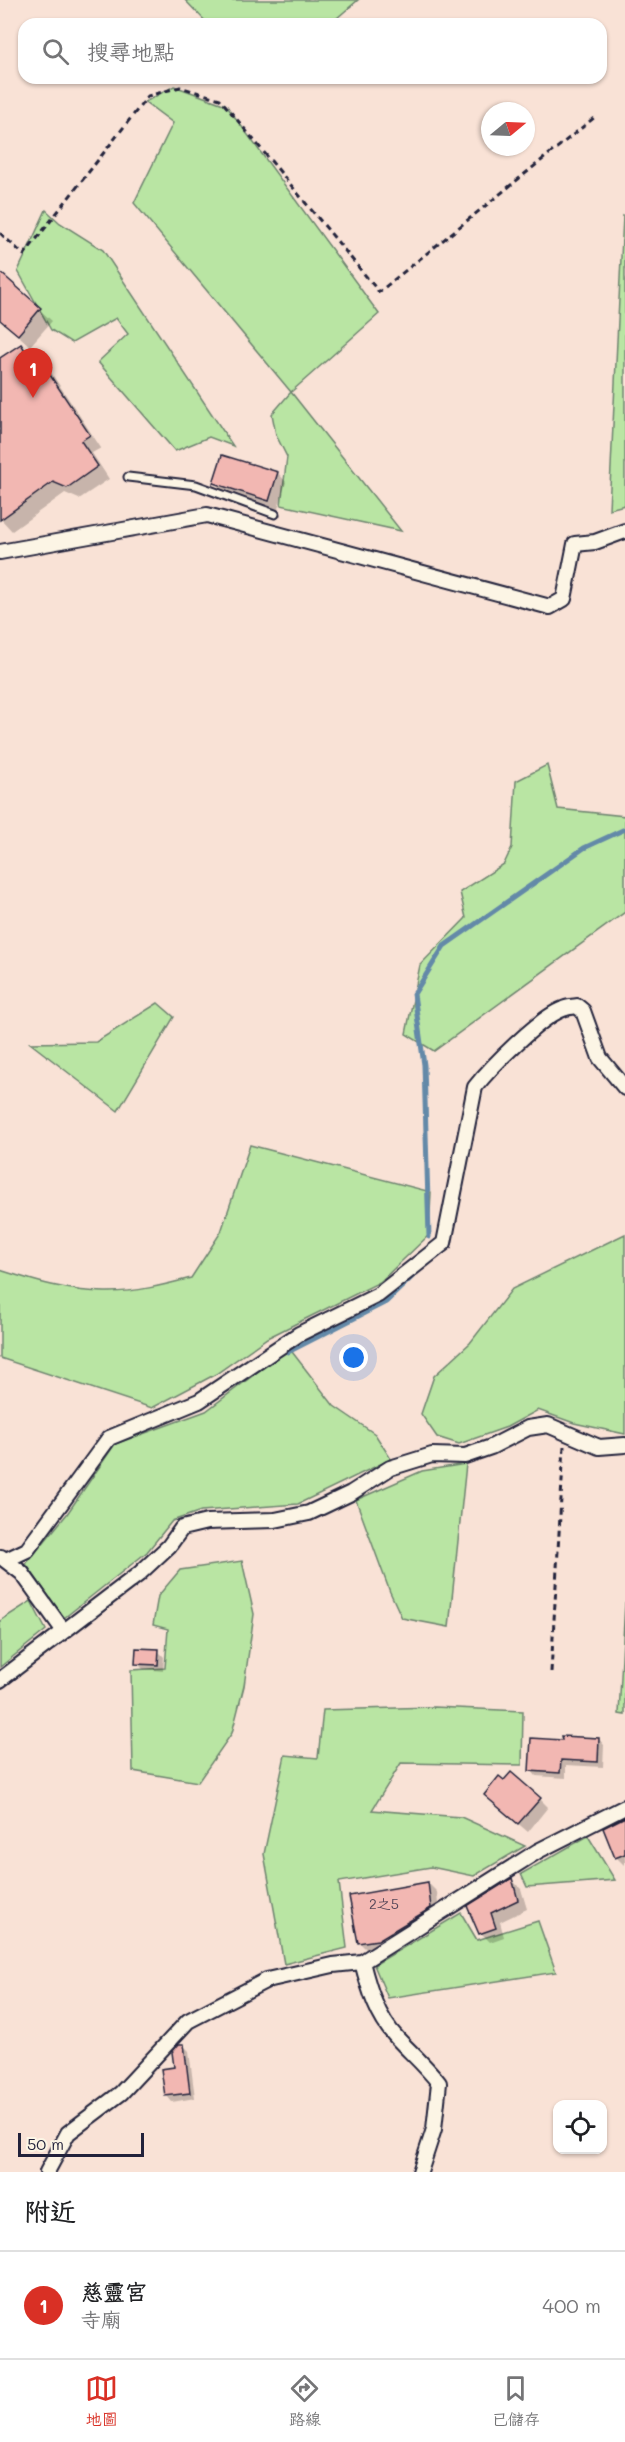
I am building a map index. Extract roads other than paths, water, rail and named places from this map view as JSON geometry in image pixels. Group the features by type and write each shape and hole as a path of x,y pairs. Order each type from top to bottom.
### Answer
{"street":[{"path":"0,552 207,515 550,607 564,599 575,544 595,542 625,531"},
{"path":"3,1559 27,1550 109,1438 199,1401 299,1334 378,1295 444,1243 475,1087 491,1067 538,1026 562,1009 577,1006 583,1011 600,1058 625,1088"},
{"path":"0,1680 139,1574 169,1546 182,1528 207,1522 275,1520 309,1513 351,1493 390,1468 432,1455 465,1456 491,1447 528,1428 548,1425 599,1447 625,1445"},
{"path":"3,1559 22,1573 63,1630"},
{"path":"47,2172 68,2133 121,2092 188,2021 267,1980 333,1965 362,1962 538,1851 625,1807"},
{"path":"362,1962 371,1997 396,2037 423,2062 439,2083 434,2129 420,2172"}],"lane":[{"path":"128,477 196,485 275,514"}],"waterway":[{"path":"429,1237 424,1065 414,994 444,946 584,848 625,829"},
{"path":"288,1352 386,1302 414,1275"}],"place":[{"name":"慈靈宮","path":"33,398"}]}
